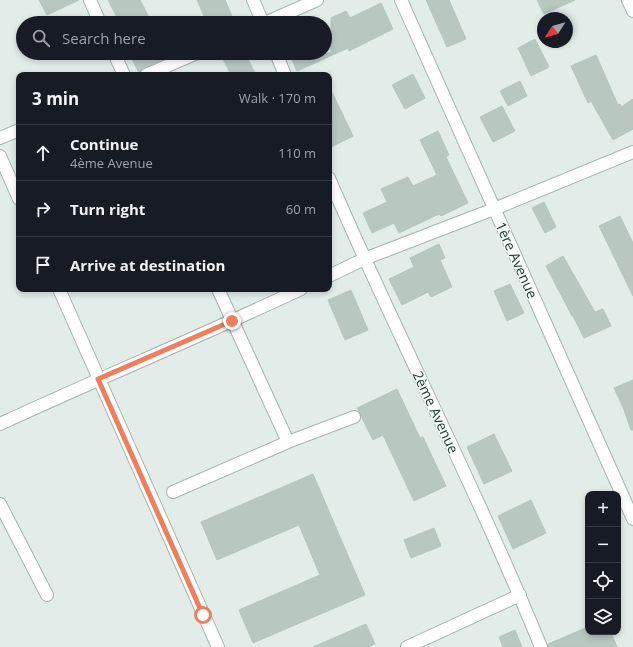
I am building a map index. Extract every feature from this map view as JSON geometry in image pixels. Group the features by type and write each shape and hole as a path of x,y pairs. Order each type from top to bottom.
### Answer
{"street":[{"path":"90,0 97,16"},
{"path":"253,0 261,16"},
{"path":"280,16 317,0"},
{"name":"1ère Avenue","path":"401,0 633,519"},
{"path":"628,0 633,11"},
{"path":"117,60 123,72"},
{"path":"153,72 181,60"},
{"path":"279,60 284,72"},
{"path":"0,138 16,131"},
{"path":"332,275 364,259 494,209 633,152"},
{"path":"0,156 16,192"},
{"name":"2ème Avenue","path":"332,185 364,259 476,497 520,595 541,647"},
{"path":"60,292 218,647"},
{"path":"219,292 288,442"},
{"path":"0,424 295,292"},
{"path":"173,492 288,442 354,417"},
{"path":"0,504 47,595"},
{"path":"407,647 520,595"}],"building":[{"path":"39,0 79,0 47,15"},
{"path":"108,0 140,0 148,16 116,16"},
{"path":"197,0 225,0 232,16 204,16"},
{"path":"426,0 449,0 466,39 447,47"},
{"path":"537,0 575,0 548,12 543,12"},
{"path":"381,3 393,29 349,51 348,48 332,55 332,18 346,11 350,18"},
{"path":"535,39 537,48 540,48 549,67 531,76 518,48"},
{"path":"596,55 618,105 620,104 621,107 633,99 633,129 613,140 591,101 588,103 571,66"},
{"path":"132,60 162,60 143,68 138,72"},
{"path":"224,60 248,60 254,72 230,72"},
{"path":"292,60 321,60 297,71"},
{"path":"413,74 425,98 405,109 392,85"},
{"path":"520,81 527,96 508,106 500,91"},
{"path":"332,92 353,136 332,146"},
{"path":"502,106 515,131 493,142 480,117"},
{"path":"438,131 449,155 446,157 468,203 441,216 439,214 399,233 394,223 372,233 363,213 387,202 381,189 408,177 413,186 437,175 420,140"},
{"path":"544,202 556,227 545,233 532,208"},
{"path":"620,216 633,243 633,296 599,226"},
{"path":"439,244 445,258 440,260 452,287 431,297 428,292 402,305 389,279 414,267 410,258"},
{"path":"563,256 595,312 603,309 611,326 584,338 546,266"},
{"path":"510,284 524,313 507,321 494,291"},
{"path":"351,290 368,330 345,340 328,300"},
{"path":"633,380 633,430 631,430 623,407 614,388"},
{"path":"397,389 420,438 423,437 446,486 414,501 383,435 373,440 357,408"},
{"path":"494,434 512,471 484,484 467,447"},
{"path":"313,474 365,595 253,643 239,610 320,575 299,525 217,560 201,522"},
{"path":"531,500 546,533 513,549 498,516"},
{"path":"434,528 441,546 411,558 404,540"},
{"path":"366,624 375,644 368,647 313,647"},
{"path":"585,628 585,635 612,635 617,647 548,647 548,644"},
{"path":"515,630 522,647 503,647 499,637"}],"route":[{"path":"203,615 98,379 232,321"}]}
